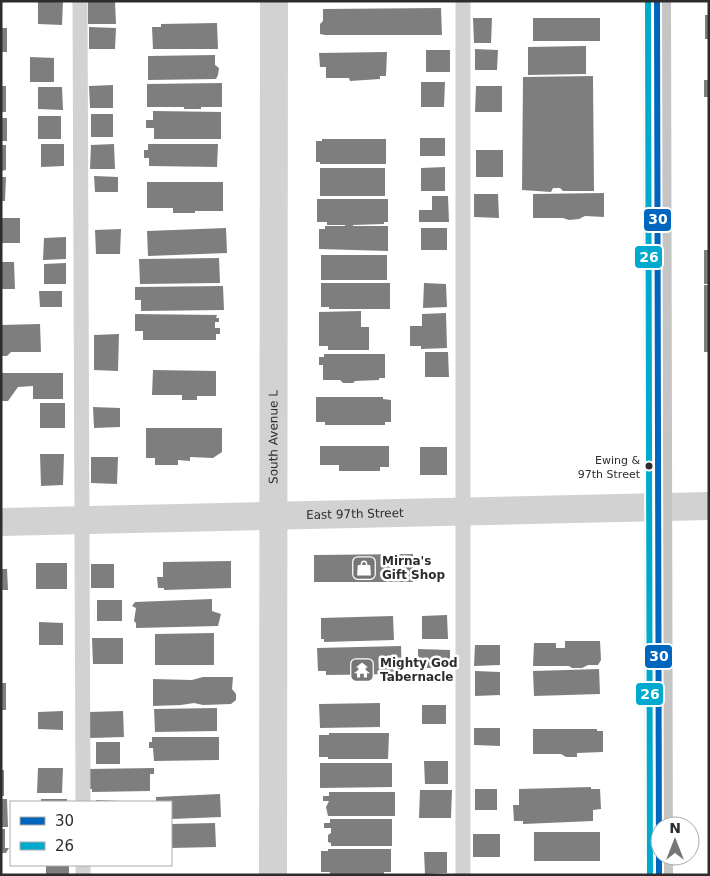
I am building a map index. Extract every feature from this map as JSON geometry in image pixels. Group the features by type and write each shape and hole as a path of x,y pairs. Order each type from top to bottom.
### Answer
{"main road":[{"path":"657,1 659,875"}],"street":[{"name":"South Avenue L","path":"273,875 274,1"},
{"name":"East 97th Street","path":"1,522 709,506"}],"lane":[{"path":"80,1 82,801"},
{"path":"463,1 463,875"}],"building":[{"path":"38,1 63,1 62,25 38,24"},
{"path":"88,1 115,1 116,24 88,24"},
{"path":"441,8 442,35 320,34 323,9"},
{"path":"705,15 709,15 709,39 705,39"},
{"path":"473,18 492,18 491,43 474,43"},
{"path":"533,18 600,18 600,41 533,41"},
{"path":"217,23 218,49 153,49 152,27 161,27 161,24"},
{"path":"89,27 116,28 115,49 89,49"},
{"path":"1,28 7,28 7,52 1,52"},
{"path":"586,46 586,74 528,75 528,47"},
{"path":"475,49 498,50 497,70 475,70"},
{"path":"426,50 450,50 450,72 426,72"},
{"path":"387,52 386,76 380,76 380,79 350,81 349,78 326,78 326,67 320,67 319,53"},
{"path":"215,55 215,65 219,68 216,79 148,80 148,56"},
{"path":"30,57 54,58 54,82 30,82"},
{"path":"593,76 594,191 563,191 560,188 553,188 551,192 522,190 523,77"},
{"path":"704,80 709,80 709,97 704,97"},
{"path":"421,82 445,82 444,107 421,107"},
{"path":"222,83 222,107 184,109 184,107 147,107 147,84"},
{"path":"113,85 113,108 90,108 89,86"},
{"path":"1,86 6,86 6,112 1,112"},
{"path":"476,86 502,86 502,112 475,112"},
{"path":"38,87 62,87 63,110 38,109"},
{"path":"153,111 221,112 221,139 154,139 154,128 146,128 146,120 153,120"},
{"path":"91,114 113,114 113,137 91,137"},
{"path":"38,116 61,116 61,139 38,139"},
{"path":"1,118 7,118 7,141 1,141"},
{"path":"420,138 445,138 445,156 420,156"},
{"path":"322,139 386,139 386,164 320,164 320,162 316,162 316,141 322,141"},
{"path":"41,144 64,144 64,166 41,167"},
{"path":"114,144 115,169 90,169 91,145"},
{"path":"148,144 218,144 217,167 149,166 149,158 144,158 144,150 148,150"},
{"path":"1,145 6,145 6,170 1,171"},
{"path":"476,150 503,150 503,177 476,177"},
{"path":"445,167 445,191 421,191 421,168"},
{"path":"320,168 385,168 385,196 320,196"},
{"path":"94,176 118,177 118,192 95,192"},
{"path":"1,177 6,177 5,201 1,201"},
{"path":"147,182 223,182 223,211 173,213 173,208 147,208"},
{"path":"604,193 604,217 585,216 569,220 563,218 533,218 533,194"},
{"path":"474,194 498,194 499,218 474,217"},
{"path":"432,196 448,196 449,222 419,222 419,210 432,210"},
{"path":"317,199 388,199 388,222 384,222 384,224 353,226 388,226 388,251 319,249 319,229 325,229 325,226 345,225 327,225 327,222 317,222"},
{"path":"1,218 20,218 20,243 1,243"},
{"path":"226,228 227,253 148,256 147,231"},
{"path":"421,228 447,228 447,250 421,250"},
{"path":"121,229 120,254 96,254 95,230"},
{"path":"66,237 66,259 43,260 44,238"},
{"path":"704,250 709,250 709,284 704,284"},
{"path":"321,255 387,255 387,280 321,280"},
{"path":"219,258 220,283 140,284 139,259"},
{"path":"1,262 14,262 15,289 1,289"},
{"path":"66,263 66,284 44,284 44,264"},
{"path":"321,283 390,283 390,309 329,309 329,307 321,307"},
{"path":"424,283 446,284 447,307 423,308"},
{"path":"704,285 709,285 709,352 704,352"},
{"path":"223,286 224,310 141,311 141,300 135,300 135,287"},
{"path":"39,291 62,291 62,307 40,307"},
{"path":"361,311 361,327 369,327 369,350 328,350 328,346 319,346 319,312"},
{"path":"446,313 447,348 421,349 421,346 410,346 410,326 422,326 422,314"},
{"path":"135,314 217,315 216,318 219,318 219,322 215,322 215,328 220,328 220,334 216,334 216,340 143,340 143,331 135,331"},
{"path":"40,324 41,352 11,352 7,356 1,356 1,325"},
{"path":"119,334 118,371 94,370 94,335"},
{"path":"425,352 448,352 449,377 425,377"},
{"path":"324,354 385,354 385,378 355,381 353,383 343,383 340,380 323,380 323,365 319,365 319,357 324,357"},
{"path":"153,370 216,371 216,396 197,396 197,400 182,400 182,395 152,395"},
{"path":"1,373 63,373 63,399 33,399 33,386 18,387 8,401 1,401"},
{"path":"316,397 383,397 383,399 391,400 391,422 385,422 385,425 325,425 325,422 316,422"},
{"path":"40,403 65,403 65,428 40,428"},
{"path":"93,407 120,408 120,427 94,428"},
{"path":"146,428 222,428 222,452 213,458 190,457 190,461 178,460 178,465 155,465 155,458 146,458"},
{"path":"320,446 389,446 389,467 380,467 380,471 339,471 339,465 320,465"},
{"path":"420,447 447,447 447,475 420,475"},
{"path":"40,454 64,454 63,485 41,486"},
{"path":"91,457 118,457 117,484 91,483"},
{"name":"Mirna's Gift Shop","path":"413,554 413,582 314,582 314,555"},
{"path":"231,561 231,588 164,590 164,588 158,588 157,577 163,577 163,562"},
{"path":"36,563 67,563 67,589 36,589"},
{"path":"91,564 114,564 114,588 91,588"},
{"path":"1,569 7,569 8,590 1,590"},
{"path":"212,599 212,611 221,614 218,626 136,628 134,621 136,608 132,606 135,602"},
{"path":"97,600 122,600 122,621 97,621"},
{"path":"447,615 448,639 422,639 422,616"},
{"path":"393,616 394,640 324,642 324,639 321,639 321,618"},
{"path":"39,622 63,623 63,645 39,645"},
{"path":"214,633 214,665 155,665 155,634"},
{"path":"92,638 123,638 123,664 93,664"},
{"path":"565,641 600,641 601,660 598,665 588,665 582,668 533,666 534,643 556,643 556,648 565,648"},
{"path":"475,645 500,645 500,665 474,666"},
{"path":"401,646 402,674 326,675 326,671 318,671 317,648"},
{"path":"418,649 450,650 450,668 418,668"},
{"path":"599,669 600,694 534,696 533,671"},
{"path":"475,671 500,672 500,695 475,696"},
{"path":"203,677 233,677 232,689 236,694 236,700 231,704 203,705 194,703 153,706 153,679 192,680"},
{"path":"1,683 6,683 6,710 1,710"},
{"path":"380,703 380,727 320,728 319,704"},
{"path":"422,705 446,705 446,724 422,724"},
{"path":"217,708 217,731 155,732 154,709"},
{"path":"63,711 63,730 38,729 38,712"},
{"path":"123,711 124,737 90,738 90,712"},
{"path":"474,728 500,728 500,746 474,745"},
{"path":"533,729 597,729 597,731 603,731 603,752 577,753 577,757 566,757 561,754 533,754"},
{"path":"329,733 389,733 388,759 328,759 328,757 319,757 319,735 329,735"},
{"path":"152,737 219,737 219,760 154,761 153,748 149,748 149,742 152,742"},
{"path":"96,742 120,742 120,764 96,764"},
{"path":"424,761 448,761 448,784 425,784"},
{"path":"320,763 392,763 392,787 320,788"},
{"path":"38,768 63,768 62,793 37,793"},
{"path":"154,768 154,774 150,774 150,791 92,792 92,789 88,789 88,769"},
{"path":"1,770 4,770 4,796 1,796"},
{"path":"591,787 591,789 600,789 601,809 593,810 593,821 523,824 523,821 514,821 513,805 519,805 519,789"},
{"path":"475,789 497,789 497,810 475,810"},
{"path":"420,790 452,790 451,818 419,818"},
{"path":"329,792 395,792 395,816 328,816 326,807 329,801 323,801 323,796 329,796"},
{"path":"220,794 221,817 172,819 172,801 156,801 156,797"},
{"path":"1,799 7,799 8,827 1,827"},
{"path":"41,799 67,799 67,801 41,801"},
{"path":"330,819 392,819 392,846 331,846 331,843 328,842 328,835 331,833 331,828 324,828 324,823 330,823"},
{"path":"215,823 216,847 172,848 172,824"},
{"path":"1,829 5,829 5,848 9,848 6,853 1,853"},
{"path":"534,832 600,832 600,861 534,861"},
{"path":"473,834 500,834 500,857 473,857"},
{"path":"328,849 391,849 391,872 384,872 384,875 330,875 330,872 321,872 321,851 328,851"},
{"path":"424,852 447,852 447,873 425,874"},
{"path":"46,866 69,866 69,875 46,875"}],"transit line":[{"name":"26","path":"648,1 650,875"},
{"name":"30","path":"657,1 659,875"}],"place":[{"name":"Ewing & 97th Street","path":"649,466"},
{"name":"Mirna's Gift Shop","path":"364,568"},
{"name":"Mighty God Tabernacle","path":"362,670"}]}
